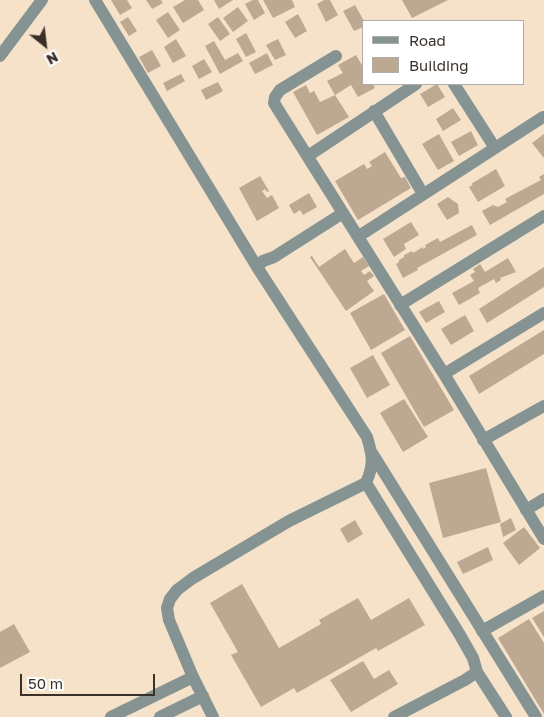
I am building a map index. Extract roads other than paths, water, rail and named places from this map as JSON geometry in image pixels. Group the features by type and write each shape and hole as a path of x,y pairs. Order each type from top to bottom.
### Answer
{"street":[{"path":"0,56 42,0"},
{"path":"95,0 257,267 367,437 372,453 536,717"},
{"path":"336,56 280,90 274,102 444,374 544,540"},
{"path":"308,156 414,85"},
{"path":"455,85 495,148"},
{"path":"374,111 423,194"},
{"path":"358,236 543,117"},
{"path":"257,267 263,261 343,213"},
{"path":"400,305 544,216"},
{"path":"444,374 544,313"},
{"path":"483,440 544,406"},
{"path":"214,717 193,677 169,620 167,608 170,599 177,590 193,578 289,521 366,483 372,470 372,453"},
{"path":"366,483 473,658 476,672 506,717"},
{"path":"526,510 544,499"},
{"path":"482,631 544,596"},
{"path":"394,717 465,680 476,672"},
{"path":"111,717 193,677"},
{"path":"160,717 203,696"}]}
